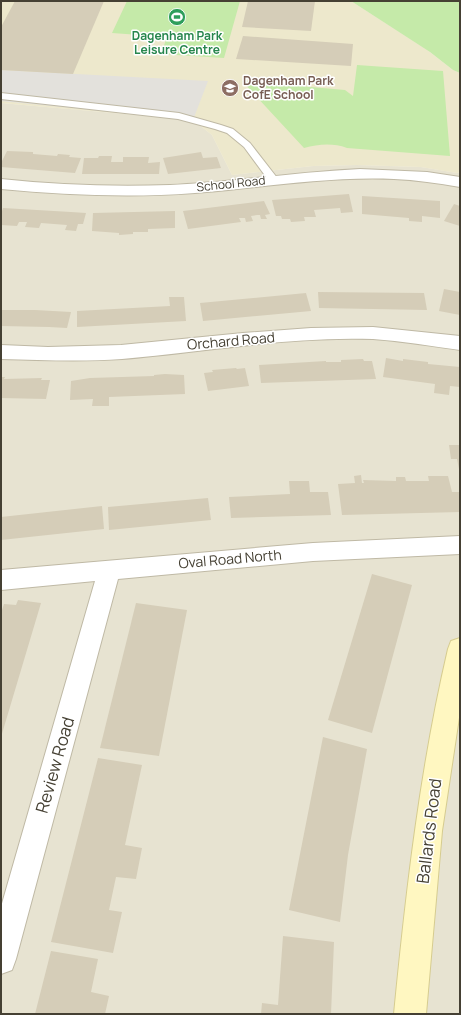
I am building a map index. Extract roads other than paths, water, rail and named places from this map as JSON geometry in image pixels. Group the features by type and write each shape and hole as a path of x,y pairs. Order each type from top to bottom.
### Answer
{"main road":[{"name":"Ballards Road","path":"410,1014 419,916 439,750 460,649"}],"street":[{"name":"School Road","path":"1,184 77,191 117,191 195,188 313,176 386,174 460,182"},
{"name":"Orchard Road","path":"1,352 48,354 121,352 243,339 311,334 373,332 460,343"},
{"name":"Oval Road North","path":"1,580 313,552 460,545"},
{"name":"Review Road","path":"1,959 106,585 106,570"}],"lane":[{"path":"1,96 179,116 218,127 230,131 247,145 273,179"}],"place":[{"name":"Dagenham Park Leisure Centre","path":"177,17"},
{"name":"Dagenham Park CofE School","path":"230,88"}]}
